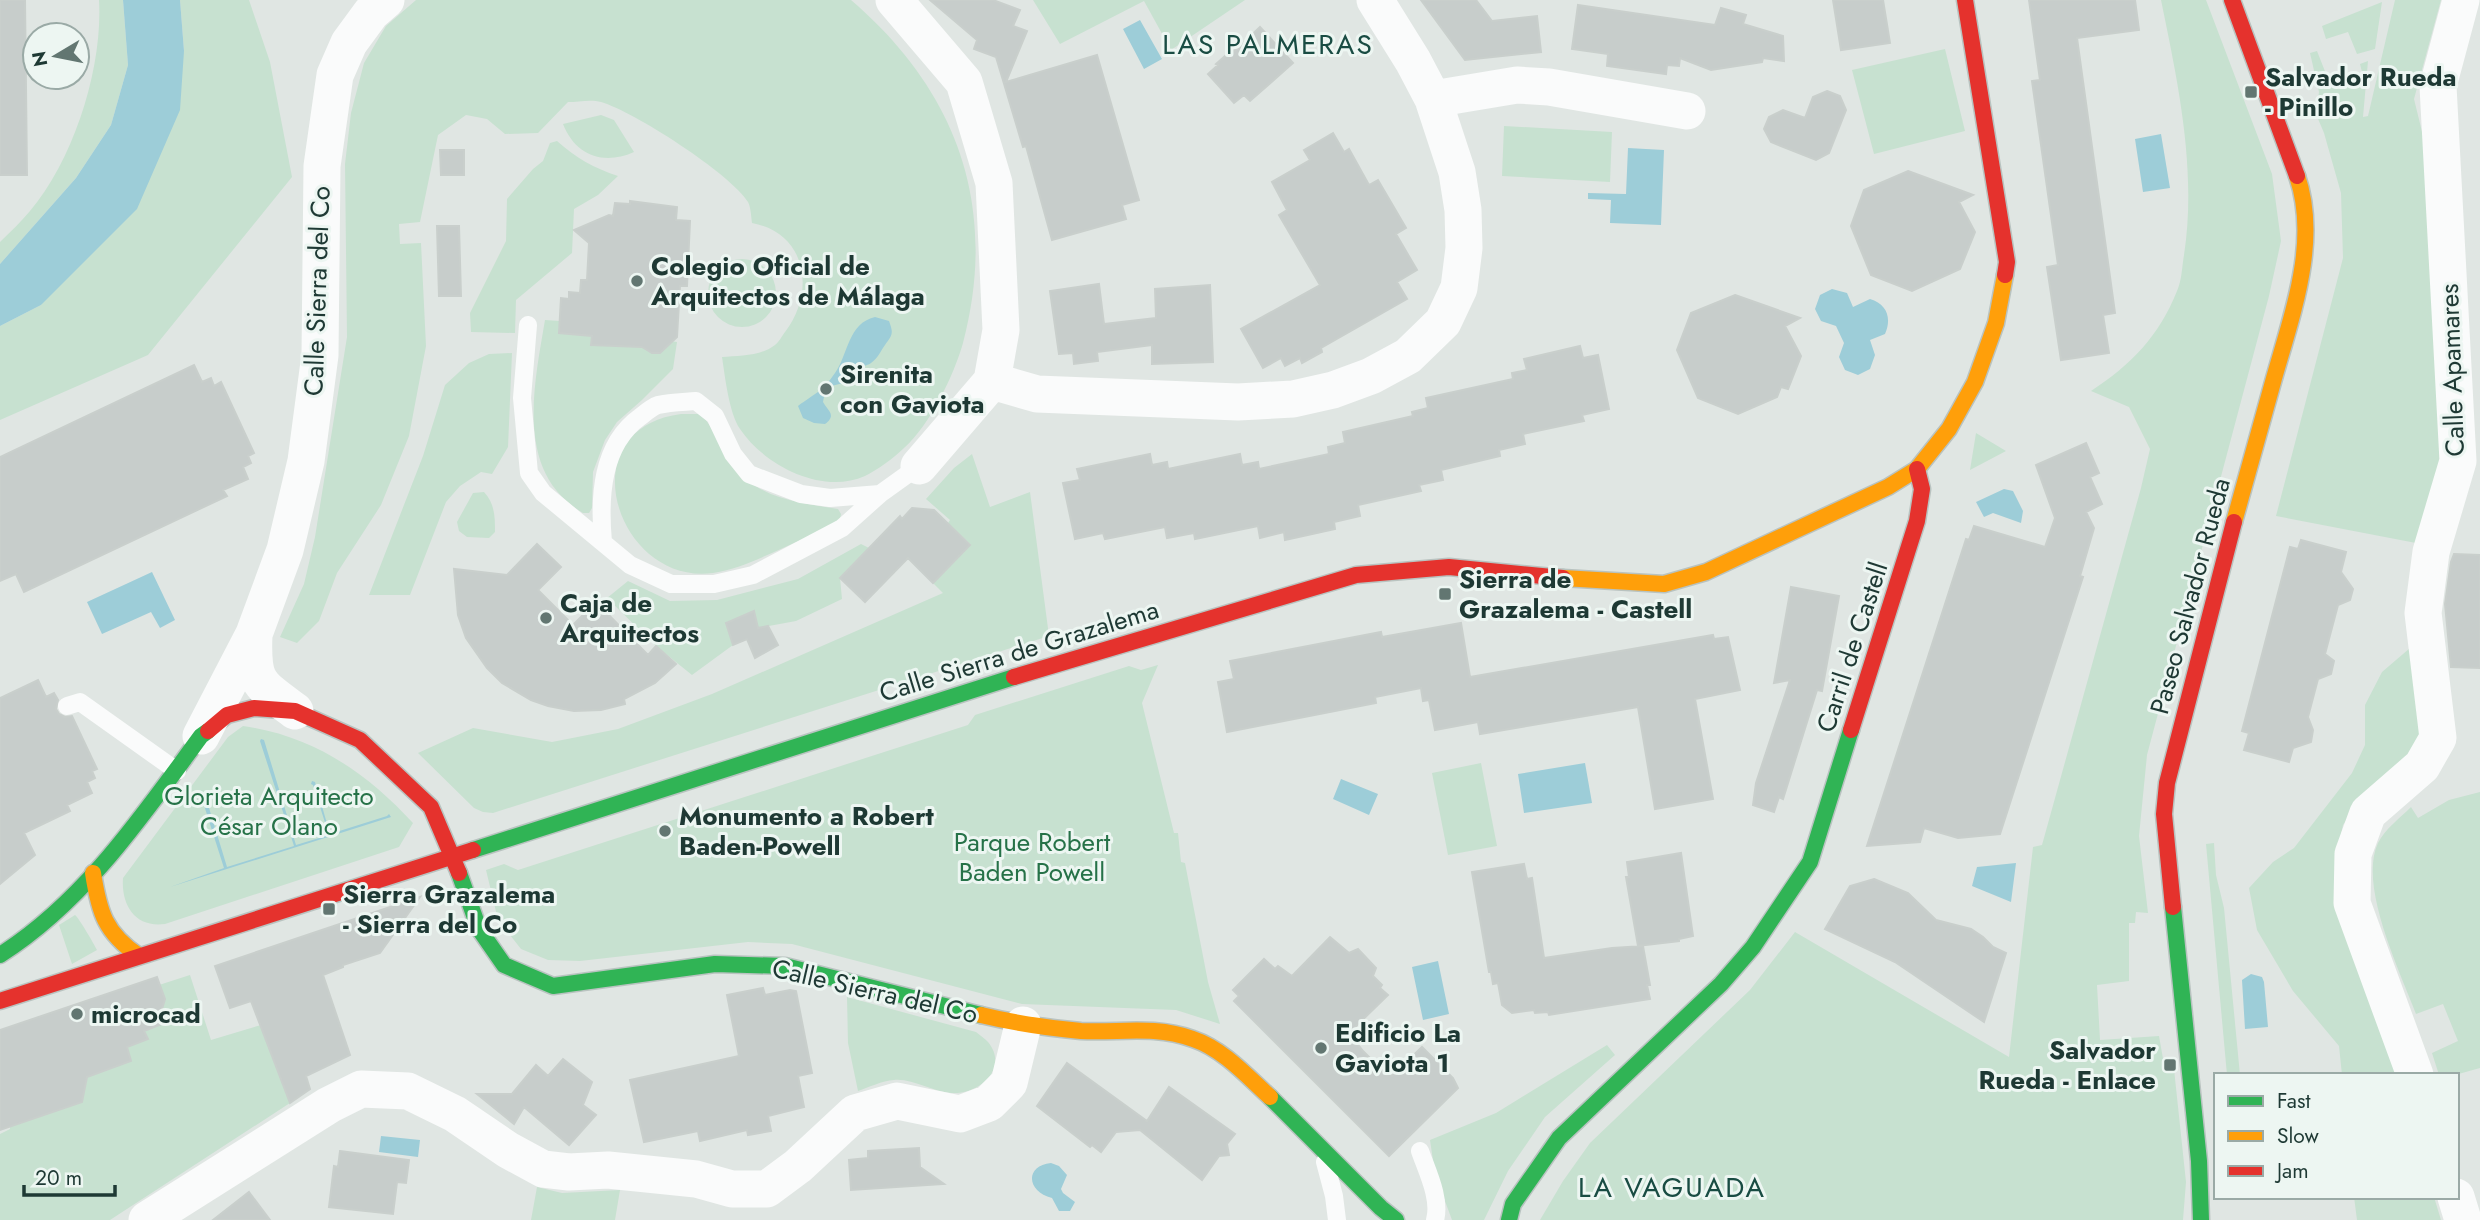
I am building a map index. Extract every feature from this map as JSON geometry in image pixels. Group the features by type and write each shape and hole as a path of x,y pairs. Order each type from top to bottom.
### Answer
{"street":[{"name":"Calle Sierra del Co","path":"201,736 254,634 285,550 306,461 320,355 322,166 335,75 349,43 371,13 386,0"},
{"path":"894,0 964,82 994,183 1001,330 992,381 919,466"},
{"path":"992,381 1037,394 1238,402 1293,399 1333,390 1371,376 1408,356 1443,322 1459,288 1464,248 1463,210 1457,172 1433,99 1413,61 1374,0"},
{"path":"1917,469 1949,429 1975,383 1996,323 2007,262 1965,0"},
{"name":"Paseo Salvador Rueda","path":"2201,1220 2199,1161 2164,814 2167,783 2213,599 2287,331 2304,259 2306,222 2301,187 2232,0"},
{"name":"Calle Apamares","path":"2414,1073 2352,902 2353,855 2368,813 2422,766 2438,738 2423,613 2431,552 2458,461 2438,86 2462,0"},
{"path":"1433,99 1517,85 1549,87 1686,111"},
{"name":"Calle Sierra de Grazalema","path":"0,1001 1070,659 1356,575 1449,567 1621,583 1664,584 1718,566 1843,509 1917,469"},
{"name":"Carril de Castell","path":"1509,1220 1513,1204 1559,1138 1721,984 1754,947 1810,862 1917,522 1923,491 1923,482 1917,469"},
{"name":"Calle Sierra del Co","path":"254,634 253,666 264,688 295,710 360,740 431,807 453,857 479,929 504,965 553,986 715,964 785,966 1023,1025 1084,1031 1142,1029 1194,1039 1231,1061 1396,1220"},
{"name":"Calle Sierra del Co","path":"201,736 227,715 254,708 295,710"},
{"path":"0,955 44,924 93,873 129,833 201,736"},
{"path":"93,873 99,914 123,946 138,956"},
{"path":"147,1220 329,1105 361,1088 408,1091 454,1114 543,1170 608,1170 656,1174 696,1179 732,1189 767,1189 798,1166 855,1113 897,1101 960,1114 989,1103 1009,1083 1023,1025"},
{"path":"2457,1199 2463,1220"}],"lane":[{"path":"528,324 522,398 529,473 543,493 631,565 671,584 714,584 753,575 842,528 880,494 919,466"},
{"path":"603,542 601,521 606,466 615,443 634,421 656,405 696,401 715,416 733,454 749,474 769,483 800,494 830,498 880,494"},
{"path":"67,706 80,702 177,771"},
{"path":"1321,1149 1334,1196 1337,1220"},
{"path":"1420,1151 1433,1189 1437,1212 1435,1220"}],"green space":[{"path":"99,0 123,0 128,65 111,125 76,178 0,264 0,242 27,215 46,190 72,139 88,91 91,91 99,26"},
{"path":"180,0 249,0 270,62 292,177 148,355 0,420 0,326 41,305 184,51"},
{"path":"416,0 851,0 888,35 918,73 943,112 960,154 971,198 976,244 973,293 963,343 940,399 914,438 890,460 865,476 831,482 796,474 779,465 764,455 740,429 730,404 722,357 757,353 778,342 795,316 801,300 801,266 795,251 785,239 770,229 752,223 748,202 738,190 702,160 635,117 597,101 568,102 538,133 505,134 487,119 466,115 438,135 420,222 399,224 400,244 421,243 426,346 409,436 381,505 337,573 319,621 297,643 280,637 304,584 315,537 347,337 345,164 351,113 364,63 386,26"},
{"path":"1033,0 1245,0 1171,50 1144,1 1060,44"},
{"path":"2161,0 2206,0 2272,174 2281,241 2269,296 2147,755 2139,836 2148,913 2136,912 2135,923 2129,923 2129,981 2097,985 2100,1040 2159,1036 2165,1070 2174,1069 2186,1182 2183,1220 1540,1220 1590,1143 1750,990 1795,932 2009,1057 2033,847 2042,845 2150,449 2129,407 2091,391 2119,371 2152,336 2170,307 2182,273 2187,223 2187,159 2179,95"},
{"path":"2395,0 2441,0 2414,99 2426,148 2437,339 2440,466 2416,543 2276,516 2343,258 2341,193 2316,114 2319,92 2310,53 2317,51 2330,84 2363,76 2360,64 2368,61 2363,117 2368,116"},
{"path":"2382,2 2375,49 2357,54 2348,32 2326,39 2322,26"},
{"path":"1945,49 1965,131 1874,154 1852,70"},
{"path":"601,115 614,120 634,152 612,158 591,155 575,143 563,124"},
{"path":"1504,126 1612,132 1610,182 1502,176"},
{"path":"557,141 586,162 618,176 598,195 574,209 572,253 516,300 515,333 471,332 470,313 506,241 507,199 543,161 550,143"},
{"path":"742,259 755,262 766,269 773,280 776,293 773,306 766,317 755,324 742,327 729,324 718,317 711,306 708,293 711,280 718,269 729,262"},
{"path":"545,320 560,321 559,333 592,336 592,345 616,346 616,337 638,339 645,349 654,353 663,351 670,341 677,342 673,369 617,422 605,440 593,472 592,508 589,513 583,513 561,496 546,475 538,452 534,400"},
{"path":"512,353 508,447 492,474 481,472 460,486 446,502 410,595 369,595 423,456 445,385 469,363 489,354"},
{"path":"681,414 698,414 706,420 739,471 759,488 792,501 838,509 840,519 820,532 757,559 713,573 679,571 651,556 630,532 618,504 615,474 624,447 645,426"},
{"path":"1976,433 2006,451 1970,470"},
{"path":"972,454 990,507 1030,492 1049,636 493,813 474,808 418,753 473,728 552,742 618,729 712,694 943,593 933,583 970,544 948,523 950,520 926,499 954,468"},
{"path":"484,492 492,506 495,532 489,538 467,537 459,531 457,522 473,493"},
{"path":"861,544 869,548 840,578 842,599 796,621 758,628 753,611 726,623 733,645 692,675 656,646 607,598 628,581 670,601 717,600 798,579"},
{"path":"2410,648 2421,736 2412,755 2366,792 2343,825 2337,853 2395,1073 2342,1073 2339,1046 2293,991 2257,930 2249,888 2273,862 2294,848 2352,773 2365,745 2365,705 2382,672"},
{"name":"Parque Robert Baden Powell","path":"1158,665 1142,703 1174,833 1178,833 1181,862 1185,863 1208,982 1220,1024 1176,1010 1022,1004 792,944 748,942 580,961 548,960 521,949 498,920 486,870 504,864 518,870 968,725 975,715 1129,666 1141,670"},
{"name":"Glorieta Arquitecto César Olano","path":"243,726 292,738 337,759 376,788 413,823 399,847 165,924 154,924 138,918 132,913 124,897 123,878 228,737"},
{"path":"1481,763 1497,846 1448,855 1432,773"},
{"path":"2480,792 2480,1068 2459,1074 2438,1073 2432,1053 2458,1041 2443,1004 2416,1014 2383,928 2373,882 2373,861 2378,843 2389,828 2411,807 2418,818 2449,800"},
{"path":"2214,843 2216,875 2224,908 2240,1073 2227,1073 2206,844"},
{"path":"75,915 97,950 72,964 59,925"},
{"path":"190,975 211,1040 261,1025 290,1103 110,1220 0,1220 0,1134 10,1129 10,1124 36,1118 81,1101 84,1095 77,1077 131,1061 126,1044 147,1039 144,1031 162,1024 158,1011 165,1000 159,985"},
{"path":"847,997 976,1032 988,1042 994,1052 993,1071 980,1085 961,1092 944,1092 901,1080 858,1091 848,1043"},
{"path":"1607,1045 1615,1055 1545,1117 1508,1171 1484,1220 1452,1220 1435,1174 1430,1140 1496,1113"},
{"path":"537,1187 562,1193 620,1190 615,1220 531,1220"},
{"path":"2354,1199 2435,1199 2441,1220 2357,1220"}],"water":[{"path":"123,0 180,0 184,51 180,110 137,209 41,305 0,326 0,264 76,178 111,125 128,65"},
{"path":"1140,20 1162,59 1144,69 1123,29"},
{"path":"2161,134 2170,188 2143,192 2135,139"},
{"path":"1628,148 1664,150 1661,225 1610,223 1611,200 1588,199 1588,193 1626,194"},
{"path":"1832,289 1847,293 1853,307 1870,299 1876,301 1884,308 1888,317 1885,334 1870,340 1875,355 1870,369 1858,375 1845,370 1839,357 1844,343 1836,326 1821,321 1815,309 1820,295"},
{"path":"875,317 889,321 892,332 877,357 850,380 827,390 823,402 831,415 829,421 825,424 814,423 803,418 798,406 826,384 839,366 859,326"},
{"path":"2004,489 2013,491 2023,511 2021,523 1993,513 1984,517 1976,502"},
{"path":"152,572 175,620 160,628 151,612 102,634 87,602"},
{"path":"261,739 264,740 296,845 329,835 312,781 315,782 330,834 389,814 391,817 170,887 224,868 202,799 204,796 227,867 294,846"},
{"path":"1585,763 1592,803 1524,813 1518,774"},
{"path":"1341,779 1378,794 1369,815 1333,799"},
{"path":"2016,863 2011,902 1972,886 1977,867"},
{"path":"1438,961 1449,1014 1423,1020 1412,967"},
{"path":"2251,974 2262,977 2264,982 2268,1027 2245,1029 2242,980"},
{"path":"381,1136 420,1140 418,1157 379,1152"},
{"path":"1051,1163 1059,1166 1067,1175 1061,1189 1075,1202 1070,1211 1059,1211 1052,1198 1037,1190 1034,1185 1032,1179 1036,1169"}],"building":[{"path":"0,0 25,0 25,21 21,21 21,91 26,91 27,175 0,175"},
{"path":"930,0 993,0 1020,10 1013,26 1027,31 1006,82 1097,55 1139,200 1122,205 1126,219 1052,240 1026,146 1023,147 996,57 974,49 977,40"},
{"path":"1421,0 1476,0 1492,21 1537,16 1541,52 1465,60"},
{"path":"1833,0 1883,0 1890,43 1841,50"},
{"path":"2029,0 2135,0 2139,30 2077,38 2115,313 2103,315 2109,353 2061,360 2047,267 2058,265 2032,81 2040,80"},
{"path":"1578,5 1715,25 1721,8 1746,15 1743,24 1783,36 1784,61 1763,58 1762,62 1711,70 1680,58 1679,66 1667,65 1666,74 1607,66 1608,54 1572,49"},
{"path":"1260,27 1293,63 1250,101 1244,95 1234,103 1208,74"},
{"path":"1827,91 1840,96 1846,110 1829,153 1816,160 1771,142 1764,129 1769,117 1783,110 1805,118 1813,97"},
{"path":"1333,133 1344,152 1349,149 1369,185 1378,180 1406,228 1396,234 1417,270 1397,282 1407,299 1321,348 1322,352 1302,363 1300,358 1285,366 1281,358 1263,368 1241,329 1320,285 1279,215 1287,210 1272,182 1310,160 1304,150"},
{"path":"440,150 464,150 464,175 441,175"},
{"path":"1908,171 1973,195 1959,202 1975,232 1960,269 1912,291 1871,275 1851,226 1864,190"},
{"path":"630,201 677,207 676,220 690,221 687,286 680,286 677,337 660,353 652,353 642,347 591,345 592,336 559,333 561,298 569,299 569,292 580,293 581,280 587,280 589,243 574,230 609,215 613,216 615,203 630,204"},
{"path":"437,226 459,226 461,296 439,296"},
{"path":"1099,284 1104,324 1156,318 1155,289 1210,285 1213,362 1152,364 1152,345 1097,352 1098,361 1074,364 1073,353 1059,354 1050,291"},
{"path":"1735,295 1800,318 1785,326 1801,356 1788,389 1781,387 1777,397 1738,414 1698,398 1677,350 1691,313"},
{"path":"1580,346 1583,358 1598,355 1609,409 1582,415 1584,421 1523,434 1525,444 1499,450 1500,456 1441,470 1443,480 1419,485 1421,491 1358,505 1360,516 1334,522 1335,529 1285,540 1284,532 1260,538 1258,526 1195,539 1194,533 1167,538 1165,527 1105,539 1103,533 1075,539 1063,483 1080,480 1077,469 1150,454 1152,465 1167,462 1168,469 1240,454 1242,465 1258,462 1259,469 1329,454 1328,447 1345,443 1343,432 1413,416 1412,412 1428,408 1426,398 1513,379 1512,373 1527,370 1524,359"},
{"path":"194,365 202,382 211,378 214,386 221,382 254,453 248,456 251,463 243,467 248,479 223,490 227,496 24,592 16,574 0,581 0,457"},
{"path":"2086,443 2099,473 2090,477 2102,504 2086,512 2094,528 2080,576 2083,577 2000,834 1958,838 1924,828 1920,842 1867,846 1966,539 1969,540 1974,526 2045,547 2055,518 2036,465"},
{"path":"912,508 934,510 970,545 933,583 908,558 865,602 840,578 900,516 902,519"},
{"path":"2301,540 2346,552 2341,572 2353,589 2350,600 2338,605 2325,654 2334,661 2331,674 2318,679 2308,717 2313,730 2311,742 2293,748 2289,762 2244,750 2249,733 2242,731 2290,547 2298,549"},
{"path":"537,544 561,567 538,590 573,625 596,602 648,655 656,646 676,664 655,683 624,699 625,704 601,710 574,711 548,706 531,700 502,683 487,668 466,638 458,615 454,569 507,575"},
{"path":"2454,554 2480,555 2480,668 2451,667 2445,604"},
{"path":"1791,587 1839,596 1822,691 1817,690 1783,799 1779,797 1774,812 1753,805 1756,783 1790,680 1774,683"},
{"path":"754,611 758,628 768,626 778,645 755,658 747,639 733,645 726,623"},
{"path":"1461,623 1470,677 1713,635 1714,639 1728,637 1740,690 1695,699 1713,799 1655,809 1638,707 1480,734 1478,722 1435,730 1429,700 1423,701 1421,688 1375,697 1376,703 1227,732 1218,682 1234,679 1230,661 1381,632 1382,637"},
{"path":"38,680 46,697 54,693 58,700 56,709 59,714 72,716 97,769 92,771 95,778 87,782 92,793 67,805 70,811 24,833 35,855 0,884 0,698"},
{"path":"1681,853 1693,936 1679,941 1638,946 1626,877 1629,877 1627,862"},
{"path":"1524,864 1527,879 1532,878 1544,958 1643,946 1650,999 1549,1015 1548,1012 1535,1013 1534,1010 1512,1013 1502,1005 1498,983 1493,984 1489,972 1472,872"},
{"path":"1874,879 1908,893 1936,920 1971,929 1993,947 2006,953 1984,1022 1895,962 1825,929 1850,886"},
{"path":"420,897 380,953 343,965 323,975 350,1055 306,1076 310,1089 290,1103 251,1001 230,1008 215,966"},
{"name":"Edificio La Gaviota 1","path":"1330,937 1349,953 1358,949 1376,968 1373,976 1388,995 1349,1033 1363,1051 1387,1075 1389,1073 1392,1076 1422,1047 1453,1078 1458,1088 1389,1156 1234,1001 1239,996 1233,990 1264,959 1275,969 1278,966 1292,976"},
{"path":"157,977 165,999 160,1016 162,1024 144,1031 148,1039 127,1047 131,1061 87,1077 82,1102 0,1130 0,1030"},
{"path":"763,988 765,995 796,991 812,1073 798,1076 804,1107 768,1116 771,1131 748,1135 747,1130 700,1141 698,1131 644,1142 630,1080 739,1056 727,995"},
{"path":"563,1059 592,1082 583,1105 596,1115 569,1145 524,1107 514,1124 477,1094 512,1094 536,1065 548,1076"},
{"path":"1067,1063 1147,1121 1169,1087 1235,1134 1227,1144 1229,1155 1219,1156 1202,1180 1140,1130 1116,1132 1101,1152 1092,1145 1090,1147 1037,1106"},
{"path":"919,1148 920,1167 944,1184 851,1190 849,1160 868,1158 868,1151"},
{"path":"340,1151 409,1160 406,1183 397,1182 393,1214 329,1207 334,1166 338,1167"},
{"path":"249,1192 270,1220 213,1220"}],"traffic: fast":[{"path":"473,850 1014,677"},
{"path":"1509,1220 1513,1204 1559,1138 1721,984 1753,947 1810,862 1851,730"},
{"path":"0,955 59,910 85,883 134,826 201,736 208,731"},
{"path":"459,873 479,929 504,965 553,986 715,964 785,966 981,1015"},
{"path":"2173,907 2199,1161 2201,1220"},
{"path":"1270,1097 1396,1220"}],"traffic: slow":[{"path":"2234,522 2288,332 2300,279 2305,227 2297,176"},
{"path":"1563,578 1664,584 1706,572 1888,487 1917,469 1949,429 1975,382 1996,323 2005,275"},
{"path":"93,873 101,910 111,930 139,956"},
{"path":"981,1015 1068,1030 1151,1031 1179,1035 1214,1049 1270,1097"}],"traffic: jam":[{"path":"1965,0 2007,262 2005,275"},
{"path":"2232,0 2297,176"},
{"path":"1851,730 1917,521 1922,489 1917,469"},
{"path":"2173,907 2164,814 2167,783 2234,522"},
{"path":"1014,677 1356,575 1449,567 1563,578"},
{"path":"208,731 227,715 254,708 295,711 360,740 431,807 459,873"},
{"path":"0,1001 473,850"}],"place":[{"name":"Salvador Rueda - Pinillo","path":"2251,92"},
{"name":"Colegio Oficial de Arquitectos de Málaga","path":"637,281"},
{"name":"Sirenita con Gaviota","path":"826,389"},
{"name":"Sierra de Grazalema - Castell","path":"1445,594"},
{"name":"Caja de Arquitectos","path":"546,618"},
{"name":"Monumento a Robert Baden-Powell","path":"665,831"},
{"name":"Sierra Grazalema - Sierra del Co","path":"329,909"},
{"name":"microcad","path":"77,1014"},
{"name":"Edificio La Gaviota 1","path":"1321,1048"},
{"name":"Salvador Rueda - Enlace","path":"2170,1065"}],"district":[{"name":"LAS PALMERAS","path":"1268,44"},
{"name":"LA VAGUADA","path":"1672,1187"}]}
